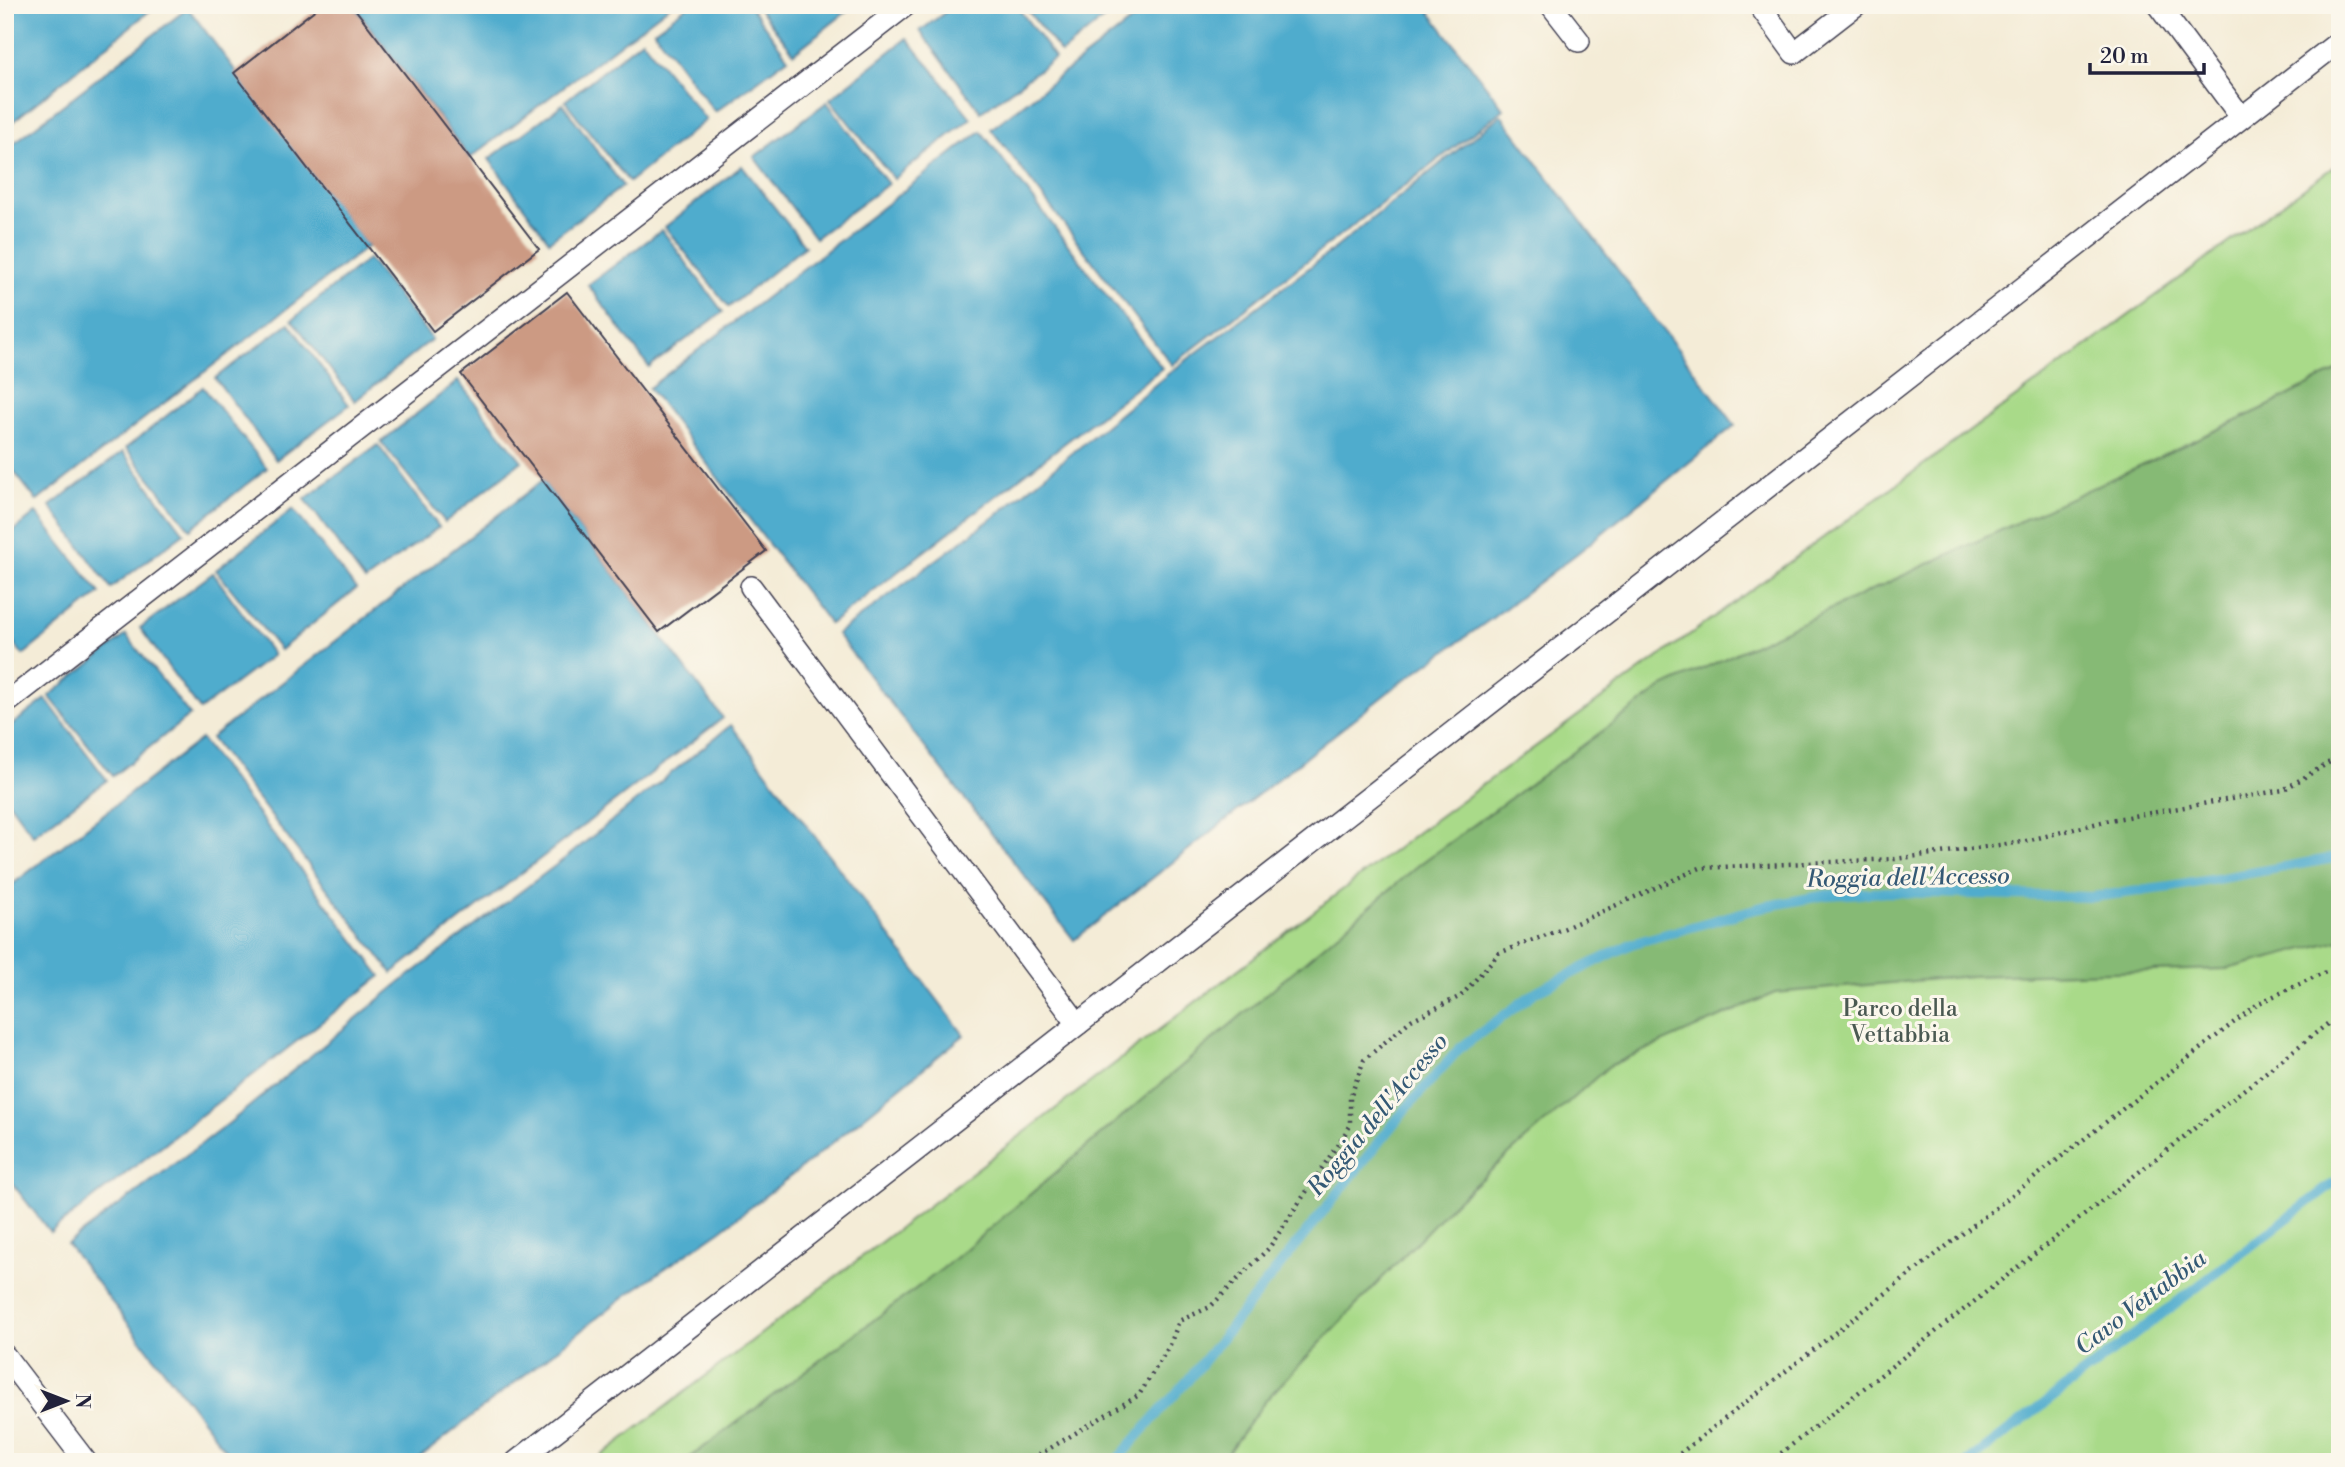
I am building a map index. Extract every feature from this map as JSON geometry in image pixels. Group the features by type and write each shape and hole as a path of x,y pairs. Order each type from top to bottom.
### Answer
{"lane":[{"path":"5,704 906,5"},
{"path":"1551,5 1579,41"},
{"path":"1759,5 1794,53 1856,5"},
{"path":"2158,5 2241,117"},
{"path":"516,1462 2340,41"},
{"path":"751,587 1078,1024"},
{"path":"5,1356 86,1462"}],"path":[{"path":"1027,1462 1139,1395 1170,1345 1179,1321 1210,1307 1269,1248 1350,1126 1350,1098 1364,1060 1411,1020 1461,996 1499,953 1565,928 1700,868 1895,859 2022,842 2110,820 2283,790 2340,756"},
{"path":"1668,1462 2259,1003 2323,973 2340,969"},
{"path":"1770,1462 2340,1014"}],"green space":[{"name":"Parco della Vettabbia","path":"2340,162 2340,1462 593,1462 1422,829"},
{"path":"2340,369 2340,940 2227,969 1972,976 1775,993 1609,1066 1453,1204 1266,1400 1221,1462 684,1462 942,1269 1420,864 1663,687 2266,407"}],"water":[{"path":"5,5 157,5 5,128"},
{"path":"353,5 671,5 470,158"},
{"path":"689,5 749,5 788,58 715,112 654,31"},
{"path":"756,5 855,5 794,53"},
{"path":"955,5 1016,5 1055,58 981,112 920,31"},
{"path":"1023,5 1121,5 1061,53"},
{"path":"1152,5 1424,5 1504,109 1172,365 991,129"},
{"path":"188,8 368,246 37,501 5,460 5,150"},
{"path":"907,38 971,118 894,179 830,99"},
{"path":"642,40 706,120 629,182 565,101"},
{"path":"827,102 888,184 815,238 754,157"},
{"path":"563,104 623,186 549,241 489,159"},
{"path":"1501,115 1735,425 1579,552 1396,686 1074,940 837,634 998,514 1168,374 1338,246"},
{"path":"981,131 1162,368 830,624 649,388"},
{"path":"742,166 805,246 729,307 665,227"},
{"path":"662,230 723,312 649,367 588,285"},
{"path":"368,259 432,339 355,401 292,320"},
{"path":"289,323 349,405 276,460 215,378"},
{"path":"458,381 522,461 445,522 381,442"},
{"path":"203,387 267,468 190,529 126,448"},
{"path":"378,445 439,527 365,581 305,499"},
{"path":"123,452 184,533 111,588 50,506"},
{"path":"543,480 723,718 392,973 211,738"},
{"path":"293,509 356,589 280,650 216,570"},
{"path":"36,513 100,593 23,655 5,632 5,538"},
{"path":"213,573 273,655 200,710 140,628"},
{"path":"126,635 190,715 113,776 49,696"},
{"path":"46,699 107,780 33,835 5,797 5,730"},
{"path":"731,725 964,1035 809,1162 721,1230 625,1296 414,1462 235,1462 67,1244 228,1124 398,984 568,856"},
{"path":"201,739 381,976 50,1232 5,1174 5,890"}],"building":[{"path":"321,5 352,5 539,249 433,331 234,73"},
{"path":"567,292 766,551 659,632 461,374"}],"waterway":[{"name":"Roggia dell'Accesso","path":"1115,1462 1188,1380 1403,1112 1459,1049 1537,991 1631,944 1762,907 1826,895 1887,892 2092,897 2171,887 2340,857"},
{"name":"Cavo Vettabbia","path":"1968,1462 2340,1178"}]}
